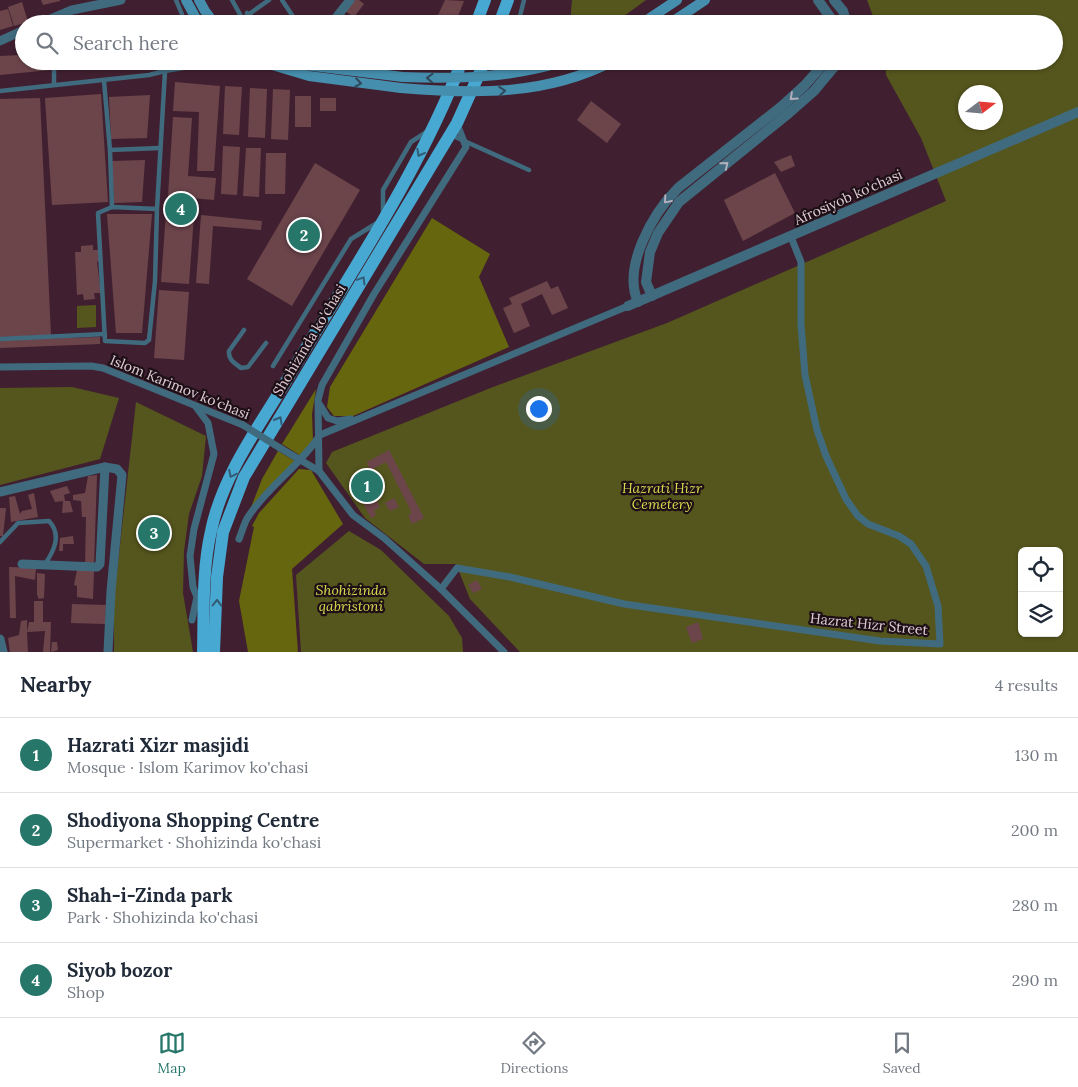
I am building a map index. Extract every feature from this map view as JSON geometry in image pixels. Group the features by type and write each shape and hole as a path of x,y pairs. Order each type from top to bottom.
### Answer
{"main road":[{"path":"186,0 194,15"},
{"path":"199,0 208,15"},
{"path":"479,15 485,0"},
{"path":"502,15 508,0"},
{"path":"654,15 677,0"},
{"path":"682,15 705,0"},
{"path":"289,70 309,76 339,75 454,79 488,77 531,70"},
{"path":"325,70 339,75 401,88 451,92 513,91 569,79 591,70"},
{"name":"Shohizinda ko'chasi","path":"203,652 206,563 211,530 223,494 255,432 383,220 433,129 458,70"},
{"name":"Shohizinda ko'chasi","path":"214,652 217,578 223,532 244,477 453,129 482,70"}],"street":[{"path":"63,15 72,10 122,0"},
{"path":"338,15 350,0"},
{"path":"818,0 829,15"},
{"path":"834,0 844,15"},
{"path":"0,41 15,34"},
{"path":"239,538 252,512 302,459 320,435 633,304 632,290 636,260 649,228 664,202 678,188 782,106 805,86 818,70"},
{"path":"652,296 646,282 650,252 658,233 679,202 789,113 814,91 832,70"},
{"name":"Afrosiyob ko'chasi","path":"633,304 1078,112"},
{"path":"319,471 320,435 318,400 322,385 374,294 466,147 453,129"},
{"name":"Hazrat Hizr Street","path":"442,589 457,568 510,577 624,604 880,641 940,644 938,606 926,566 911,544 900,536 868,524 858,516 843,493 826,456 805,375 801,324 801,262 791,237"},
{"name":"Islom Karimov ko'chasi","path":"0,367 97,367 243,425 319,471 353,515 384,538 442,589 504,652"},
{"path":"318,400 324,415 332,420 362,418"},
{"path":"192,620 197,597 193,587 190,556 194,529 214,454 208,422 194,404"},
{"path":"22,564 93,568 100,564 104,467"},
{"path":"0,492 104,467 117,469 122,475 111,591 108,652"},
{"path":"0,640 3,652"}],"lane":[{"path":"176,0 182,15"},
{"path":"232,0 240,15"},
{"path":"247,14 260,2 269,0"},
{"path":"282,0 292,15"},
{"path":"520,15 524,0"},
{"path":"54,70 54,84"},
{"path":"0,91 54,84 104,81 171,70"},
{"path":"156,209 112,208 102,210 97,217 105,341 144,342 149,340 155,281 156,209 165,71"},
{"path":"104,81 110,150 112,208"},
{"path":"453,129 464,142 529,170"},
{"path":"110,150 160,148"},
{"path":"273,366 351,239 383,220"},
{"path":"244,330 229,351 230,358 241,368 248,366 266,343"},
{"path":"0,339 105,334"},
{"path":"0,542 18,523 49,521 54,529 56,545 45,564"}],"green space":[{"path":"572,0 646,0 625,15 571,15"},
{"name":"Hazrati Hizr Cemetery","path":"867,0 1078,0 1078,652 520,652 470,599 456,564 424,564 365,518 326,463 332,452 493,387 667,323 946,201 921,138 886,75 886,70 1063,70 1063,15 873,15"},
{"path":"96,305 96,327 77,328 77,306"},
{"path":"72,387 119,398 100,459 0,485 0,388"},
{"path":"136,402 206,436 202,476 189,514 184,551 183,593 193,652 114,652 114,599"},
{"name":"Shohizinda qabristoni","path":"349,531 381,550 449,616 462,638 463,652 301,652 296,575"}],"shaded area":[{"path":"432,218 490,254 479,277 509,347 353,416 334,416 327,407 330,387"},
{"path":"316,389 312,414 313,440 301,456 282,444"},
{"path":"278,451 295,461 250,510 262,479"},
{"path":"299,469 311,470 343,524 292,569 298,652 248,652 239,601 254,527 252,526 259,513"}],"building":[{"path":"41,0 60,0 60,1 43,5"},
{"path":"353,0 359,0 364,4 356,15 351,15 345,11"},
{"path":"445,0 464,1 459,15 438,15"},
{"path":"22,2 26,15 15,15 15,26 14,26 8,7"},
{"path":"8,9 13,26 0,30 0,11"},
{"path":"15,55 15,70 50,70 0,75 0,56"},
{"path":"175,82 220,86 214,171 197,171 199,112 173,111"},
{"path":"225,86 242,87 239,135 223,134"},
{"path":"250,88 267,89 265,138 248,137"},
{"path":"273,89 290,90 288,140 271,139"},
{"path":"101,94 108,202 52,205 45,98"},
{"path":"150,95 147,138 111,139 109,97"},
{"path":"295,96 311,96 311,127 295,127"},
{"path":"40,98 51,335 0,337 0,99"},
{"path":"320,98 336,98 336,111 320,111"},
{"path":"591,101 621,124 607,143 577,120"},
{"path":"173,117 192,118 188,176 216,178 214,200 168,196"},
{"path":"223,146 240,147 237,195 221,194"},
{"path":"246,148 261,148 259,197 243,196"},
{"path":"266,153 286,153 285,194 265,194"},
{"path":"791,155 795,166 781,172 774,162"},
{"path":"145,160 142,202 114,203 112,161"},
{"path":"315,163 360,190 292,306 247,279"},
{"path":"775,173 795,213 743,241 724,200"},
{"path":"166,213 194,215 189,284 161,282"},
{"path":"107,214 152,214 142,333 116,333"},
{"path":"201,215 262,221 261,230 213,226 209,284 196,283"},
{"path":"93,245 93,250 98,250 99,261 97,262 101,293 94,293 95,299 84,300 83,294 77,295 75,252 81,252 81,246"},
{"path":"547,281 551,289 558,286 568,308 552,315 542,294 521,304 530,326 514,333 503,308 512,304 509,298"},
{"path":"159,290 189,292 184,360 154,358"},
{"path":"100,337 100,344 0,348 0,340"},
{"path":"389,450 424,518 412,524 408,515 412,513 386,462 371,470 384,493 375,498 380,507 374,510 376,515 371,518 350,479 369,468 367,462"},
{"path":"97,475 94,566 85,566 86,517 82,517 81,501 73,500 73,495 85,493 88,476"},
{"path":"67,486 70,493 64,495 65,501 70,501 73,512 62,513 63,501 55,502 50,491"},
{"path":"34,493 38,517 11,522 9,497 15,496 20,514 22,511 32,509 28,495"},
{"path":"394,498 399,507 390,511 385,503"},
{"path":"0,508 6,508 3,536 0,536"},
{"path":"73,536 74,544 63,544 63,551 59,551 60,538"},
{"path":"9,567 36,568 35,580 15,576 16,618 10,618"},
{"path":"77,570 94,571 93,599 77,597 77,586 74,585"},
{"path":"37,573 45,574 44,598 39,599 37,595"},
{"path":"477,580 482,589 473,593 468,585"},
{"path":"34,601 43,601 43,622 51,622 50,652 43,652 45,631 27,632 29,622 34,622"},
{"path":"72,604 106,605 105,624 71,623"},
{"path":"27,620 28,652 10,652 8,638 19,635 21,621"},
{"path":"698,622 703,639 692,643 686,627"},
{"path":"52,642 57,642 58,650 51,652"}],"place":[{"name":"Siyob bozor","path":"181,209"},
{"name":"Shodiyona Shopping Centre","path":"304,235"},
{"name":"Hazrati Xizr masjidi","path":"367,486"},
{"name":"Shah-i-Zinda park","path":"154,533"}]}
